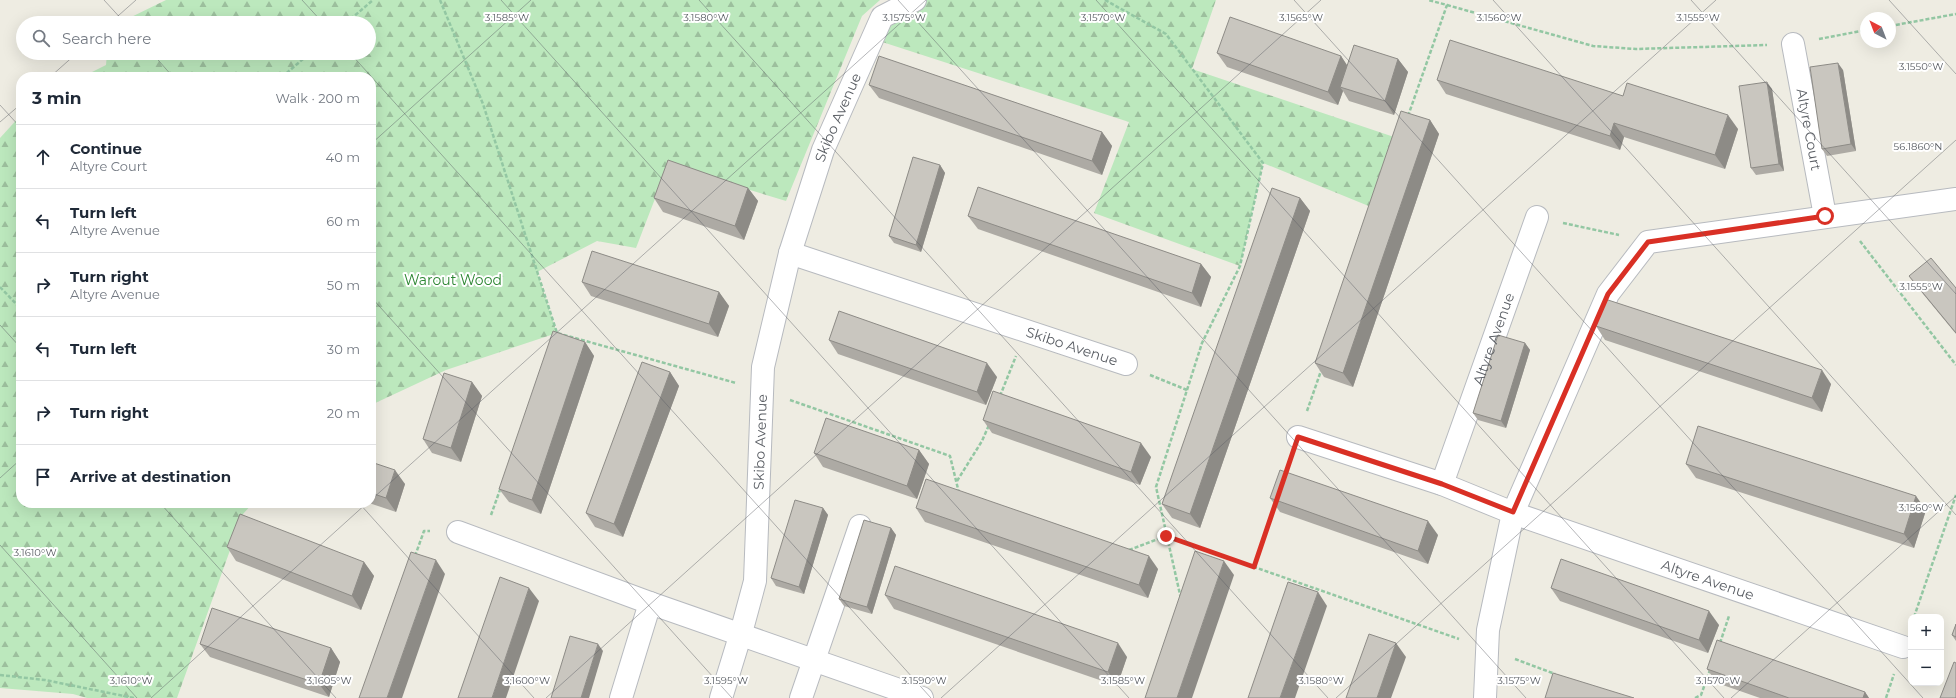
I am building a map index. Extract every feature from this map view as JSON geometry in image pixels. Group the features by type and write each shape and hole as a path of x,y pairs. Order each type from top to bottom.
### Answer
{"street":[{"name":"Skibo Avenue","path":"721,698 755,581 763,368 790,253 823,150 882,17 913,1"},
{"name":"Altyre Court","path":"1793,44 1832,215"},
{"path":"1485,698 1488,630 1513,512 1608,294 1648,242 1832,215 1956,199"},
{"name":"Altyre Avenue","path":"1442,484 1537,217"},
{"name":"Skibo Avenue","path":"790,253 1126,364"},
{"name":"Altyre Avenue","path":"1298,437 1442,484 1513,512 1903,647"},
{"path":"800,698 860,526"},
{"path":"458,532 650,603 741,633 922,698"},
{"path":"621,698 650,603"}],"path":[{"path":"354,16 373,0"},
{"path":"440,0 483,104 557,333 554,340"},
{"path":"1106,0 1166,34 1263,163 1240,266 1202,343 1156,487 1181,599 1178,606"},
{"path":"1428,0 1593,46 1636,48 1793,44 1860,31"},
{"path":"1408,116 1447,5"},
{"path":"1896,25 1956,14"},
{"path":"288,72 302,60"},
{"path":"1832,215 1956,365"},
{"path":"1537,217 1648,242"},
{"path":"0,287 16,304"},
{"path":"1000,397 1026,331"},
{"path":"557,333 762,391 950,456 960,495"},
{"path":"1126,364 1187,390"},
{"path":"1283,480 1323,364"},
{"path":"956,481 982,441 991,419"},
{"path":"482,541 503,481"},
{"path":"1915,614 1956,495"},
{"path":"1254,567 1276,502"},
{"path":"414,560 424,531 458,532"},
{"path":"1124,552 1166,536 1487,649 1562,677"},
{"path":"1291,588 1294,581"},
{"path":"1717,650 1738,590"},
{"path":"1695,698 1701,695 1712,665"},
{"path":"0,675 45,680 134,698"}],"green space":[{"name":"Warout Wood","path":"166,0 880,0 862,16 786,201 668,165 636,248 597,241 537,272 557,333 446,370 376,403 376,72 92,72 106,65 106,60 376,60 376,16 133,16"},
{"path":"912,0 1216,0 1192,69 1400,139 1376,209 1263,163 1240,266 1094,213 1129,122 873,39"},
{"path":"16,120 16,508 248,508 243,514 177,698 87,698 73,694 0,688 0,138"}],"building":[{"path":"1230,17 1341,56 1328,92 1217,53"},
{"path":"1450,40 1623,96 1627,83 1728,115 1715,155 1614,123 1610,136 1437,80"},
{"path":"1354,45 1398,59 1385,101 1340,87"},
{"path":"879,56 1102,132 1092,161 869,85"},
{"path":"1838,63 1851,144 1822,149 1810,67"},
{"path":"1767,82 1779,164 1751,168 1739,86"},
{"path":"1401,111 1430,120 1343,373 1315,363"},
{"path":"913,157 940,165 916,245 889,236"},
{"path":"668,160 748,188 735,226 654,198"},
{"path":"978,187 1201,264 1192,293 968,216"},
{"path":"1272,188 1300,198 1190,514 1162,504"},
{"path":"592,251 719,292 709,324 582,282"},
{"path":"1931,258 1956,288 1956,333 1909,276"},
{"path":"1605,299 1822,370 1812,398 1596,326"},
{"path":"839,311 987,363 977,392 829,340"},
{"path":"553,331 585,342 532,500 499,489"},
{"path":"1498,335 1525,343 1501,421 1473,413"},
{"path":"642,362 670,372 614,524 586,513"},
{"path":"444,373 472,382 451,448 423,439"},
{"path":"993,391 1141,443 1131,472 983,420"},
{"path":"826,418 919,450 907,486 814,453"},
{"path":"1698,426 1916,496 1904,534 1686,464"},
{"path":"376,464 395,470 386,498 376,495"},
{"path":"1280,470 1428,521 1418,551 1270,498"},
{"path":"926,479 1149,556 1139,585 916,508"},
{"path":"795,500 823,508 799,587 771,578"},
{"path":"240,514 364,562 352,596 227,547"},
{"path":"864,520 891,528 867,607 839,599"},
{"path":"1195,551 1224,561 1177,698 1145,698"},
{"path":"411,552 436,560 387,698 359,698"},
{"path":"1561,559 1709,611 1699,640 1551,588"},
{"path":"895,566 1118,643 1108,672 885,595"},
{"path":"500,577 529,588 492,698 458,698"},
{"path":"1288,582 1318,592 1280,698 1248,698"},
{"path":"212,608 331,648 319,684 200,644"},
{"path":"1956,624 1956,637 1952,635"},
{"path":"1369,634 1396,643 1377,698 1346,698"},
{"path":"570,636 598,644 581,698 551,698"},
{"path":"1717,640 1865,692 1863,698 1789,698 1707,669"},
{"path":"1954,662 1956,663 1956,698 1940,698"},
{"path":"1553,673 1634,698 1545,698"}],"route":[{"path":"1166,536 1254,567 1298,437 1442,484 1513,512 1608,294 1648,242 1825,216"}]}
